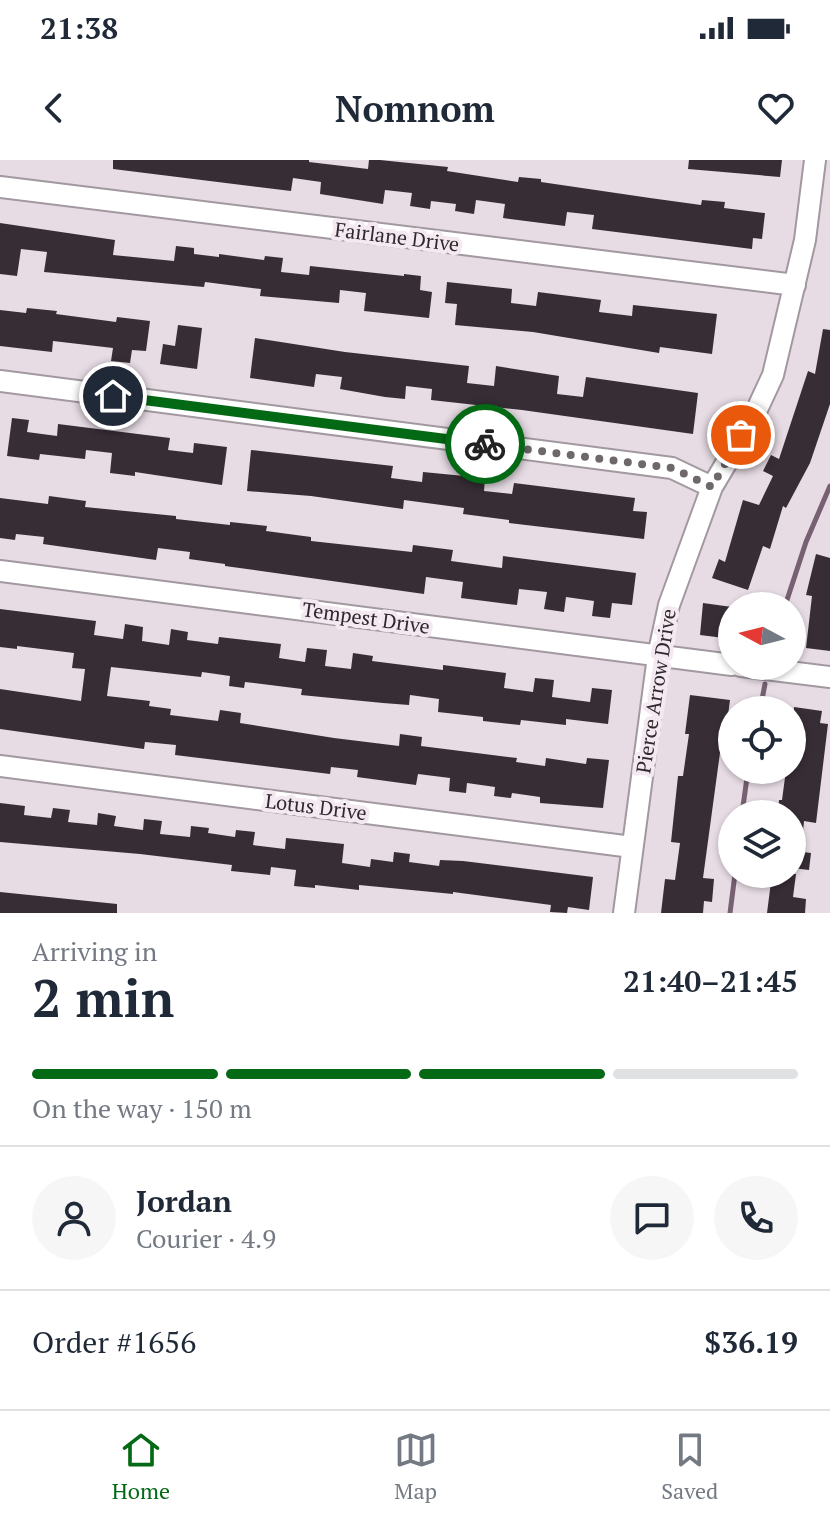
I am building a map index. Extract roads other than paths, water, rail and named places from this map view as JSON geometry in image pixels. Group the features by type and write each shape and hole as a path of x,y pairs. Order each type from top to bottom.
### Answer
{"street":[{"name":"Pierce Arrow Drive","path":"624,913 658,656 669,605 712,487 753,418 773,375 805,240 815,160"},
{"name":"Fairlane Drive","path":"0,187 795,285"},
{"path":"0,381 672,468 712,487"},
{"name":"Tempest Drive","path":"0,571 718,663"},
{"path":"806,674 830,677"},
{"name":"Lotus Drive","path":"0,766 632,847"}],"waterway":[{"path":"790,592 806,542 830,486"},
{"path":"763,696 765,684"},
{"path":"744,800 746,784"},
{"path":"730,913 733,888"}]}
